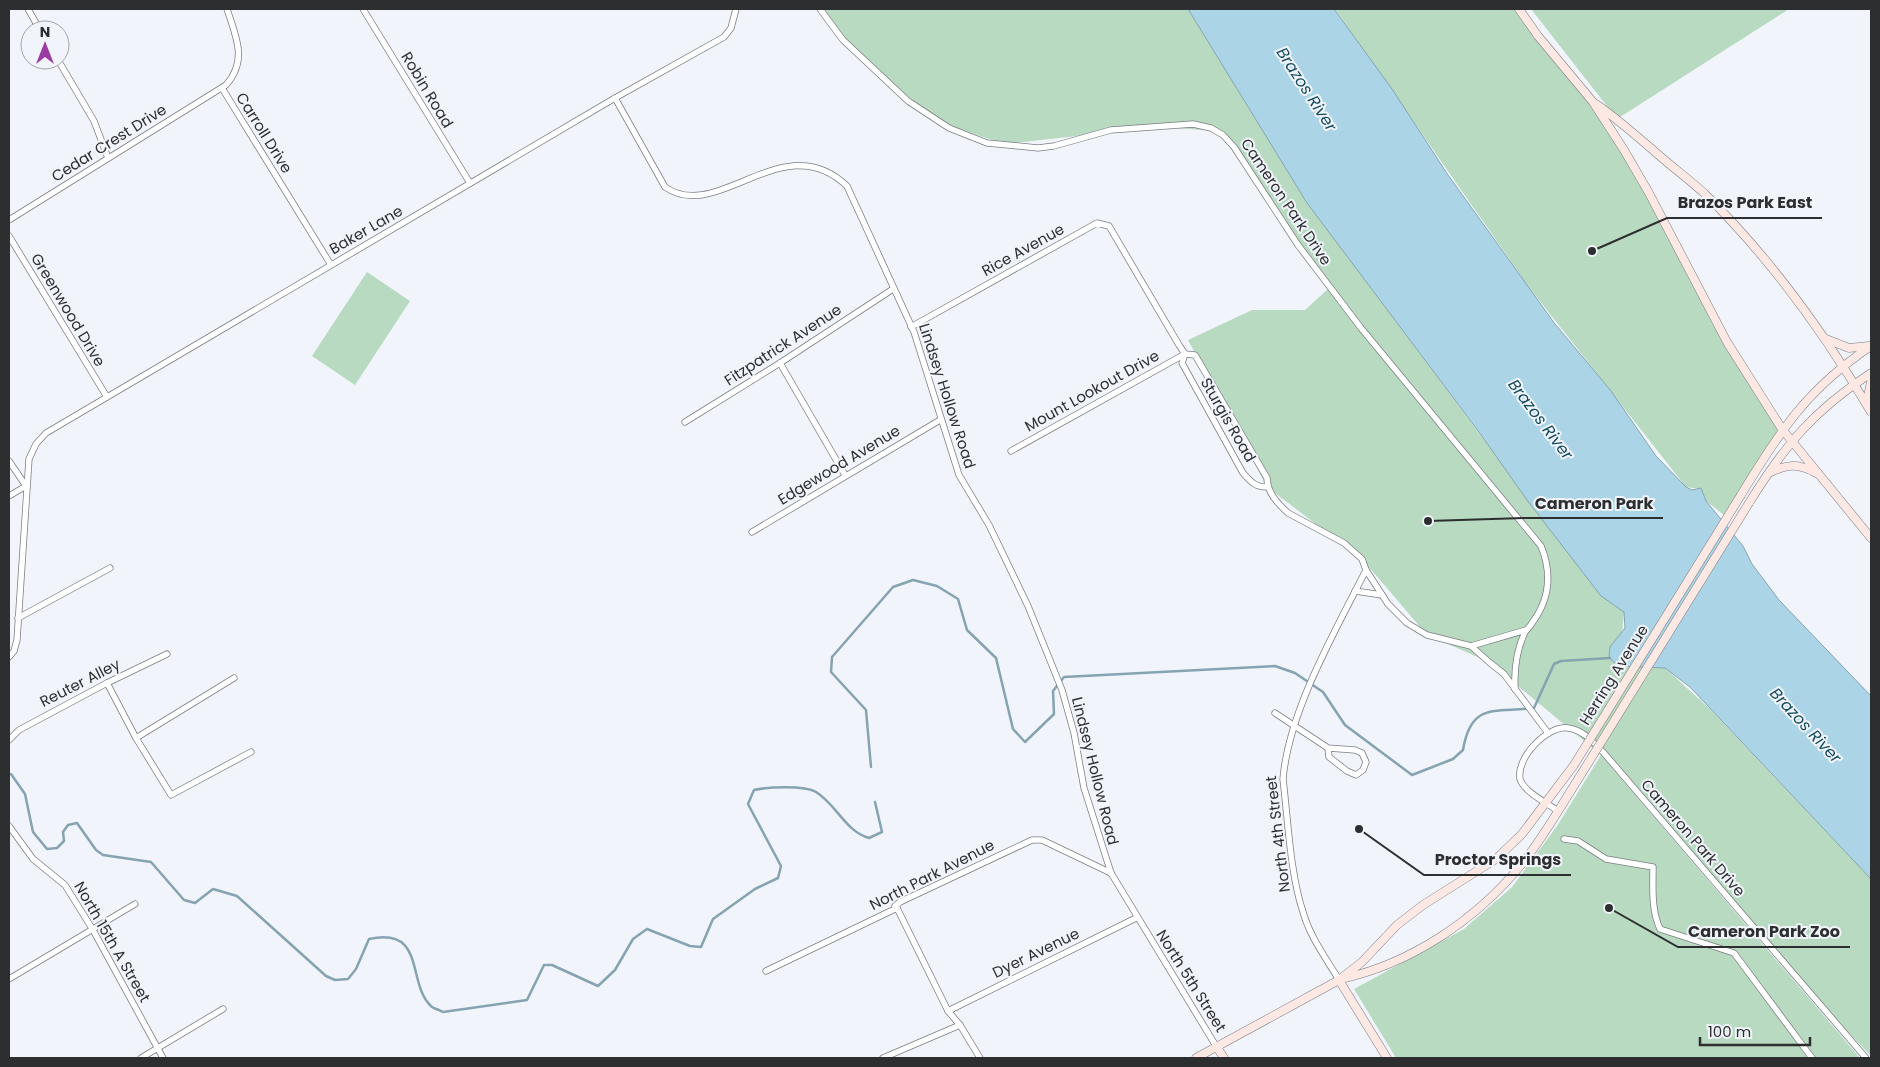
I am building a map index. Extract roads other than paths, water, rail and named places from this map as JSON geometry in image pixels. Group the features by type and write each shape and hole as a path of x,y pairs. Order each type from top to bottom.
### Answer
{"main road":[{"path":"1519,9 1538,36 1593,102 1650,193 1727,342 1782,429 1871,538"},
{"path":"1593,102 1617,119 1704,194 1757,252 1823,337 1843,365 1870,410"},
{"path":"1823,337 1840,346 1849,348 1871,346"},
{"name":"Herring Avenue","path":"1196,1058 1339,980 1362,962 1397,925 1496,859 1522,834 1574,765 1782,429 1805,402 1843,365 1871,346"},
{"name":"Herring Avenue","path":"1339,980 1369,973 1406,956 1470,916 1505,884 1523,864 1582,773 1767,474 1792,440 1809,421 1854,384 1871,373"},
{"path":"1870,410 1868,396 1871,382"},
{"path":"1767,474 1789,465 1799,465 1819,474"},
{"name":"North 4th Street","path":"1339,980 1387,1058"},
{"name":"North 5th Street","path":"1216,1046 1224,1058"}],"street":[{"path":"28,9 34,20"},
{"name":"Carroll Drive","path":"227,9 240,53 233,78 222,88 330,265"},
{"name":"Robin Road","path":"363,9 470,183"},
{"name":"Baker Lane","path":"9,657 16,646 28,459 41,438 330,265 615,98 724,37 731,28 736,9"},
{"name":"Cameron Park Drive","path":"820,9 843,40 908,101 949,128 987,143 1038,148 1054,146 1111,130 1193,124 1210,128 1223,135 1234,147 1298,245 1361,328 1541,546 1546,558 1548,585 1542,605 1526,630 1517,651 1514,668 1515,689"},
{"path":"64,70 94,121 108,158"},
{"name":"Cedar Crest Drive","path":"9,220 222,88"},
{"name":"Lindsey Hollow Road","path":"615,98 665,186 679,195 704,195 795,165 821,169 847,186 872,236 893,289 911,327 958,475 989,526 1028,606 1062,690 1074,733 1084,788 1111,874 1136,918"},
{"name":"Rice Avenue","path":"911,327 1097,223 1109,226 1131,264"},
{"name":"Greenwood Drive","path":"9,236 107,397"},
{"name":"Sturgis Road","path":"1131,264 1185,354 1182,363 1244,473 1259,488 1267,488"},
{"name":"Fitzpatrick Avenue","path":"685,422 893,289"},
{"name":"Sturgis Road","path":"1185,354 1195,355 1267,478 1267,488 1288,513 1344,543 1362,559 1366,570 1382,595 1407,623 1427,635 1471,646 1504,674 1548,733"},
{"name":"Mount Lookout Drive","path":"1011,451 1185,354"},
{"path":"780,363 846,475"},
{"name":"Edgewood Avenue","path":"752,532 940,420"},
{"path":"9,461 26,486 9,496"},
{"path":"18,618 110,568"},
{"name":"North 4th Street","path":"1339,980 1313,937 1302,912 1296,884 1283,779 1284,766 1295,727 1314,674 1366,570"},
{"path":"1355,591 1382,595"},
{"path":"1471,646 1526,630"},
{"name":"Reuter Alley","path":"9,740 20,730 107,683 167,654"},
{"path":"136,738 234,678"},
{"path":"107,683 136,738 171,795 251,752"},
{"path":"1275,713 1328,748 1355,750 1362,753 1366,762 1363,770 1356,775 1347,771 1329,757 1328,748"},
{"name":"Cameron Park Drive","path":"1548,733 1559,728 1580,731 1597,745 1866,1058"},
{"path":"1548,733 1540,738 1530,750 1521,769 1520,779 1525,788 1558,811"},
{"name":"North 15th A Street","path":"9,826 33,859 65,885 93,930 163,1058"},
{"path":"1564,838 1578,842 1606,859 1653,867 1653,905 1655,918 1660,929 1734,953 1812,1058"},
{"name":"North Park Avenue","path":"766,971 896,908 900,902 1036,839 1111,874"},
{"path":"9,979 135,904"},
{"path":"896,908 948,1011 960,1025 980,1058"},
{"name":"Dyer Avenue","path":"948,1011 1136,918"},
{"name":"North 5th Street","path":"1136,918 1216,1046"},
{"path":"142,1058 222,1009"},
{"path":"883,1058 960,1025"}],"water":[{"name":"Brazos River","path":"1188,9 1334,9 1392,89 1448,175 1555,324 1611,391 1656,456 1686,487 1692,490 1701,488 1706,501 1743,546 1752,564 1779,600 1871,696 1871,879 1690,687 1665,668 1619,666 1609,658 1610,647 1625,628 1624,612 1601,596 1527,500 1479,432 1307,203"}],"waterway":[{"path":"871,767 866,710 831,672 832,657 893,587 913,580 937,586 958,599 967,630 996,658 1013,729 1025,742 1054,714 1053,691 1064,677 1275,666 1295,673 1323,692 1345,725 1412,775 1453,759 1463,750 1472,723 1479,716 1487,712 1534,708 1554,664 1561,661 1610,658"},
{"path":"11,774 25,794 33,832 47,849 57,848 64,841 63,832 68,825 77,823 96,850 103,855 151,862 184,900 195,903 213,889 237,896 326,976 335,980 348,979 356,969 369,939 387,937 400,941 408,949 413,960 424,997 432,1007 443,1012 527,1000 544,965 552,965 598,986 615,970 633,939 647,929 690,946 701,947 713,919 755,889 778,878 781,866 748,804 754,790 777,787 803,788 816,792 830,804 847,824 861,835 869,838 882,832 875,802"}],"place":[{"name":"Brazos Park East","path":"1592,251"},
{"name":"Cameron Park","path":"1428,521"},
{"name":"Proctor Springs","path":"1359,829"},
{"name":"Cameron Park Zoo","path":"1609,908"}]}
